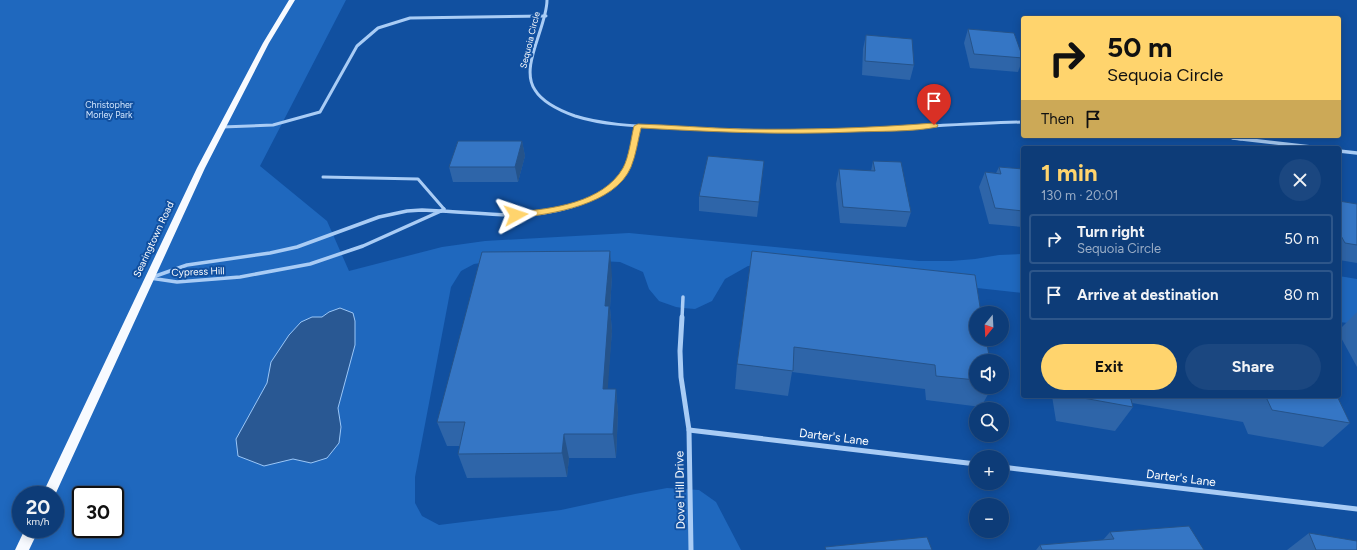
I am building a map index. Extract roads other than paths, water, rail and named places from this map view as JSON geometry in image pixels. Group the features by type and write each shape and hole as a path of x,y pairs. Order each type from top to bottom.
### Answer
{"main road":[{"name":"Searingtown Road","path":"52,486 201,168 266,43 292,0"},
{"path":"22,550 28,538"}],"street":[{"name":"Sequoia Circle","path":"547,0 546,16 531,64 530,74 532,86 550,104 562,111 592,119 638,126 740,131 805,132 1021,122"},
{"path":"222,128 272,125 320,112 357,46 378,28 410,18 546,16"},
{"name":"Cypress Hill","path":"150,278 185,266 267,254 297,247 321,240 360,224 391,214 411,210 444,209 516,215 547,212 589,199 609,188 618,180 627,167 638,126"},
{"path":"1237,138 1303,146"},
{"path":"1341,151 1357,154"},
{"name":"Cypress Hill","path":"150,278 177,282 240,277 310,264 338,256 363,246 444,209"},
{"name":"Dove Hill Drive","path":"683,298 680,351 681,377 689,430 691,550"},
{"name":"Darter's Lane","path":"689,430 969,463"},
{"name":"Darter's Lane","path":"1009,468 1357,509"}],"lane":[{"path":"323,177 418,179 444,209"}],"park label":[{"name":"Christopher Morley Park","path":"109,110"}]}
